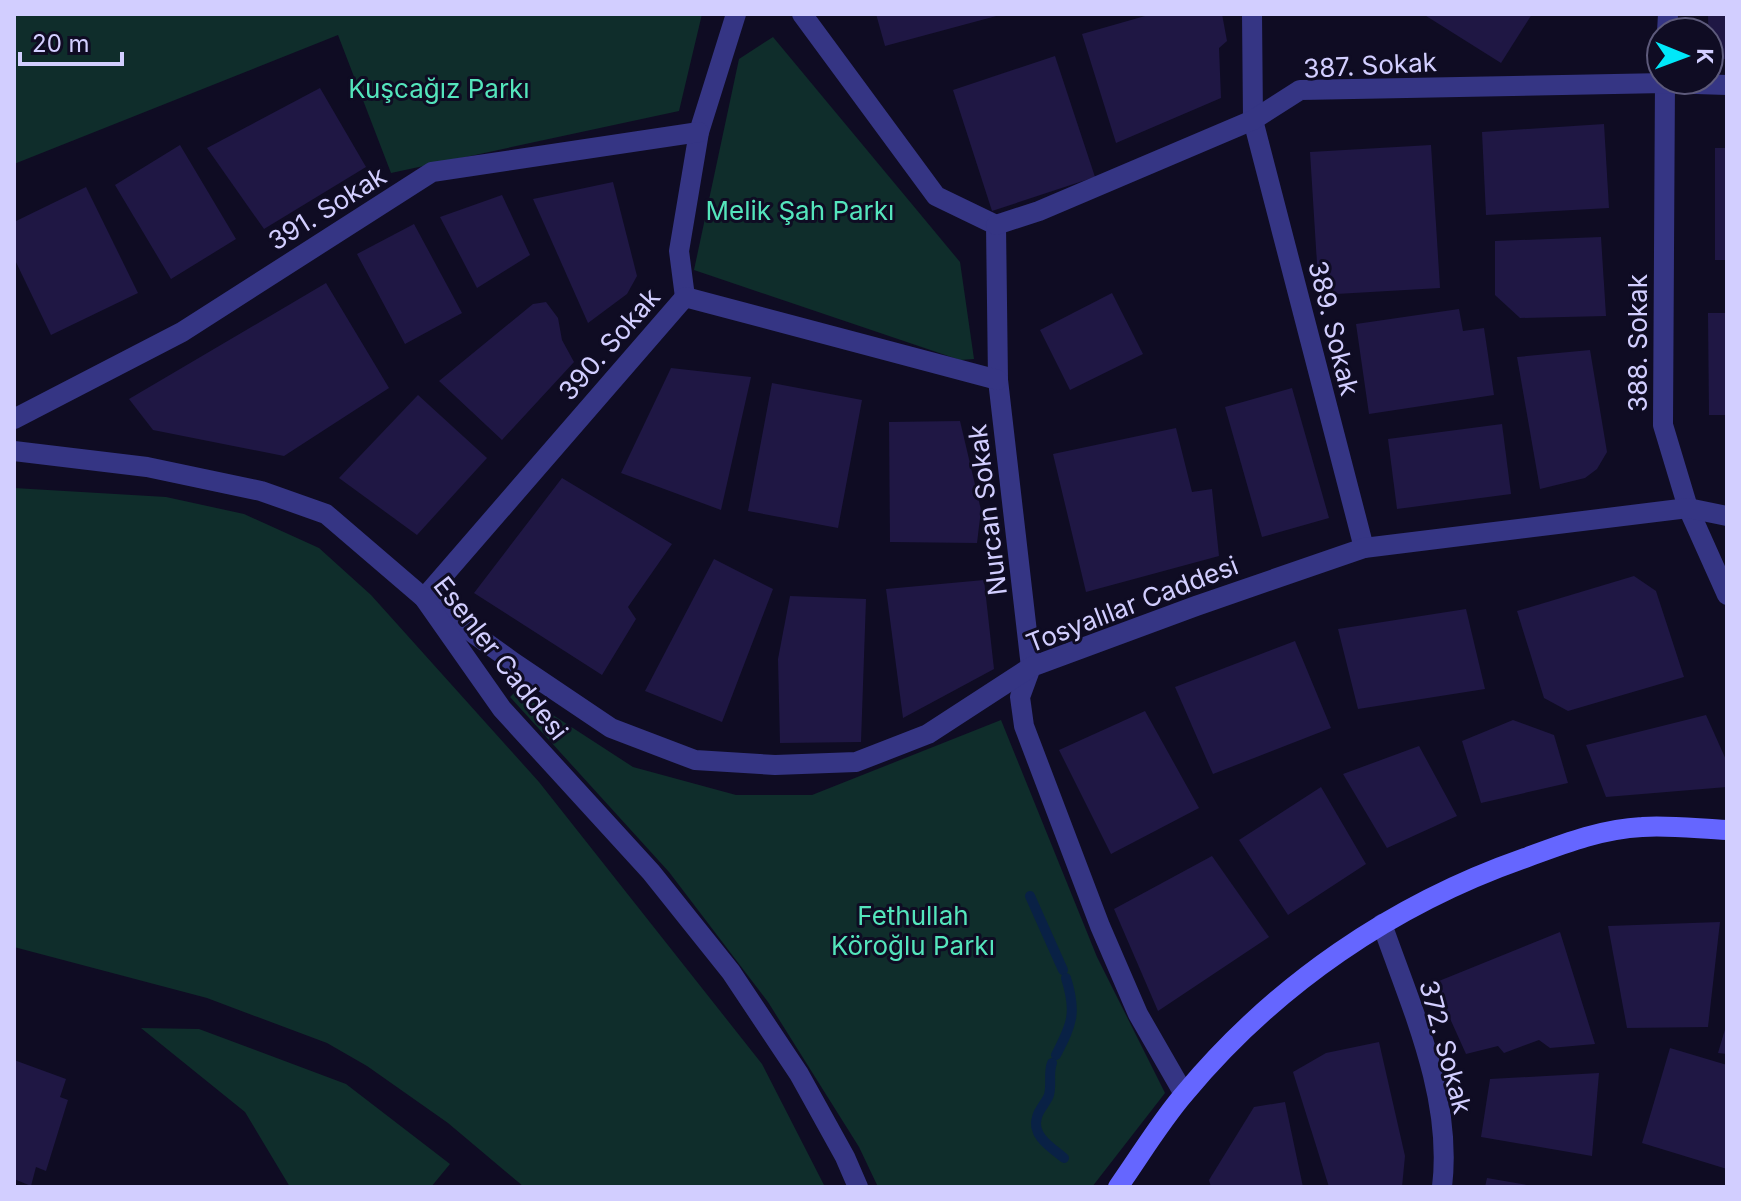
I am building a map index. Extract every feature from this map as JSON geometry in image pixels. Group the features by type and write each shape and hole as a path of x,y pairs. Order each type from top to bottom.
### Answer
{"street":[{"path":"685,297 679,251 699,132 736,14"},
{"path":"802,14 936,196 996,225"},
{"name":"389. Sokak","path":"1252,14 1253,120 1364,548"},
{"name":"387. Sokak","path":"996,225 1039,211 1253,120 1300,90 1645,81"},
{"name":"388. Sokak","path":"1665,96 1663,425 1688,508 1727,595"},
{"name":"391. Sokak","path":"14,419 182,332 432,172 699,132"},
{"name":"Nurcan Sokak","path":"996,225 998,380 1031,667 1020,697 1024,726 1105,938 1138,1014 1184,1094"},
{"name":"390. Sokak","path":"424,598 685,297 998,380"},
{"name":"Esenler Caddesi","path":"14,451 147,467 261,491 326,514 424,598 502,709 651,872 731,972 799,1074 858,1187"},
{"name":"Tosyalılar Caddesi","path":"424,598 611,728 695,760 775,765 856,762 928,734 1031,667 1364,548 1688,508 1727,516"},
{"path":"1118,1187 1184,1094 1225,1050 1294,984 1365,933 1485,872 1593,834 1642,827 1727,830"},
{"name":"372. Sokak","path":"1382,924 1431,1069 1441,1114 1445,1165 1442,1187"}],"green space":[{"name":"Kuşcağız Parkı","path":"14,14 702,14 679,111 391,173 338,35 14,164"},
{"name":"Melik Şah Parkı","path":"773,37 960,262 974,359 960,360 694,270 739,59"},
{"path":"14,488 166,497 244,514 319,548 371,595 539,782 762,1064 825,1187 524,1187 448,1123 367,1066 327,1043 207,998 14,947"},
{"name":"Fethullah Köroğlu Parkı","path":"516,691 633,767 736,795 812,795 1001,720 1097,957 1165,1093 1092,1187 878,1187 859,1147 768,1002 669,872 510,697"},
{"path":"141,1028 199,1029 346,1084 450,1164 431,1187 290,1187 245,1112"}],"building":[{"path":"876,14 1000,14 1000,15 885,46"},
{"path":"1152,14 1222,14 1227,41 1219,48 1221,98 1116,143 1082,34"},
{"path":"1423,14 1532,14 1501,63"},
{"path":"1727,14 1727,59 1725,16 1708,16"},
{"path":"1055,56 1095,177 992,211 953,90"},
{"path":"320,88 366,167 264,229 207,148"},
{"path":"1604,124 1609,208 1486,215 1482,132"},
{"path":"180,145 236,239 171,279 115,185"},
{"path":"1431,145 1440,288 1319,295 1310,152"},
{"path":"1715,148 1727,148 1727,260 1715,260"},
{"path":"613,182 637,276 627,294 588,323 533,199"},
{"path":"86,187 138,293 51,335 14,258 14,222"},
{"path":"502,195 530,255 477,288 440,217"},
{"path":"414,224 462,313 405,344 357,254"},
{"path":"1601,237 1606,316 1520,318 1495,295 1495,241"},
{"path":"326,283 389,388 284,456 153,430 129,399"},
{"path":"1112,293 1143,354 1070,390 1040,330"},
{"path":"546,302 558,318 562,340 574,362 502,440 439,381 533,304"},
{"path":"1459,309 1463,331 1484,328 1494,395 1369,414 1356,324"},
{"path":"1708,313 1727,313 1727,415 1709,415"},
{"path":"1590,350 1607,452 1597,469 1585,478 1540,489 1517,357"},
{"path":"671,368 751,377 721,510 621,473"},
{"path":"772,383 862,400 838,528 748,511"},
{"path":"1292,388 1329,518 1262,537 1225,407"},
{"path":"418,395 487,458 417,535 339,478"},
{"path":"960,421 981,510 977,543 890,542 889,422"},
{"path":"1502,424 1511,494 1397,509 1388,439"},
{"path":"1176,428 1192,492 1212,489 1219,556 1086,592 1053,454"},
{"path":"562,478 672,544 628,607 636,619 602,675 474,593"},
{"path":"714,559 773,589 722,722 645,691"},
{"path":"1634,576 1656,591 1684,677 1568,711 1544,698 1517,611"},
{"path":"984,580 994,669 903,718 886,589"},
{"path":"790,596 866,599 861,742 780,743 778,659"},
{"path":"1466,609 1485,689 1358,709 1338,629"},
{"path":"1295,641 1331,728 1213,774 1175,687"},
{"path":"1145,711 1199,808 1111,854 1059,750"},
{"path":"1706,715 1727,762 1727,787 1606,797 1586,745"},
{"path":"1513,720 1554,735 1568,783 1481,803 1462,741"},
{"path":"1419,746 1457,816 1387,848 1343,774"},
{"path":"1321,787 1366,864 1288,915 1239,840"},
{"path":"1212,856 1269,937 1158,1011 1114,909"},
{"path":"1720,922 1708,1027 1627,1028 1608,926"},
{"path":"1560,932 1595,1044 1550,1048 1539,1040 1504,1053 1498,1046 1466,1054 1434,983"},
{"path":"1726,1026 1727,1054 1718,1053"},
{"path":"1379,1042 1405,1156 1402,1187 1329,1187 1293,1072 1326,1053"},
{"path":"1670,1048 1727,1065 1727,1169 1642,1143"},
{"path":"14,1060 66,1079 60,1097 68,1100 46,1171 36,1167 31,1186 14,1179"},
{"path":"1599,1073 1592,1156 1481,1137 1490,1079"},
{"path":"1285,1102 1303,1187 1211,1187 1209,1180 1254,1107"},
{"path":"1487,1178 1527,1185 1527,1187 1485,1187"}],"waterway":[{"path":"1030,896 1063,970"},
{"path":"1056,1055 1071,1018 1066,978"},
{"path":"1052,1063 1049,1095 1036,1124 1044,1141 1064,1158"}]}
